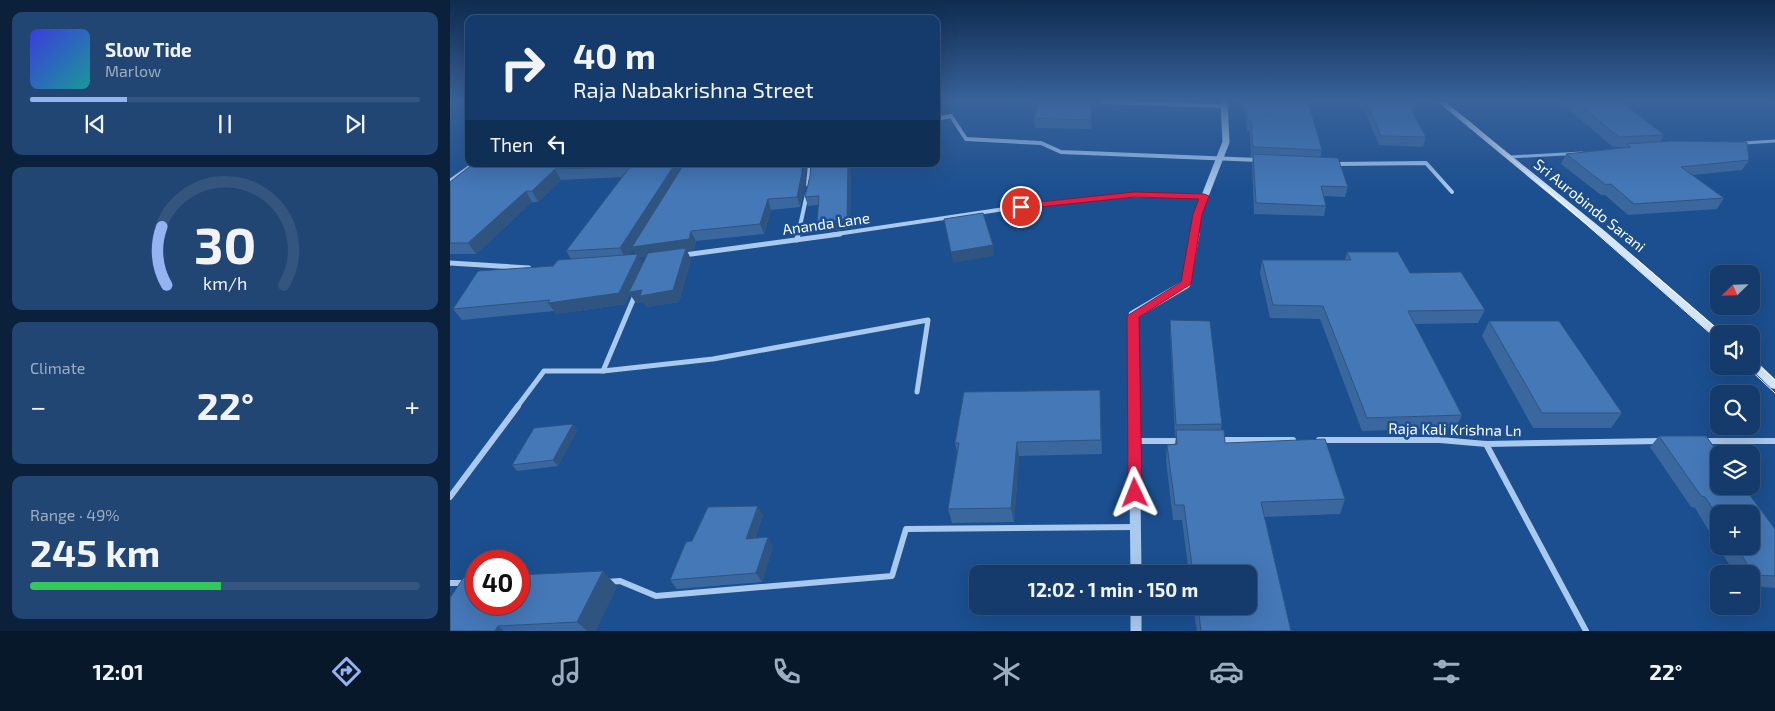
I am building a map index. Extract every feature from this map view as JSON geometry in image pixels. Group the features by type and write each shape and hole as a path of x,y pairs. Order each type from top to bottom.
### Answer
{"main road":[{"name":"Sri Aurobindo Sarani","path":"1476,131 1603,234 1710,326"},
{"path":"1760,371 1775,385"}],"street":[{"path":"961,131 966,139 1041,144 1061,152 1266,161"},
{"path":"1136,565 1133,316 1186,284 1198,214 1226,142 1225,131"},
{"path":"1332,164 1426,163 1452,192"},
{"path":"450,181 470,167"},
{"path":"797,240 809,184 810,167"},
{"name":"Ananda Lane","path":"680,256 898,226 1038,204 1134,195 1204,196"},
{"path":"450,264 536,268"},
{"path":"602,371 639,286"},
{"path":"450,496 544,371 602,371 713,359 928,320 917,392"},
{"path":"1213,440 1302,440"},
{"name":"Raja Kali Krishna Ln","path":"1311,440 1440,440 1486,444 1672,441"},
{"path":"1701,440 1775,442"},
{"path":"1134,441 1193,441"},
{"path":"1486,444 1586,631"},
{"path":"601,582 620,582 656,596 892,576 906,529 1136,527"},
{"path":"450,583 465,582"},
{"path":"1136,615 1136,631"}],"lane":[{"path":"1736,143 1775,141"},
{"path":"1507,157 1587,152"}],"building":[{"path":"1252,131 1317,131 1322,150 1253,147"},
{"path":"1379,131 1423,131 1426,137 1381,136"},
{"path":"1612,131 1659,131 1664,135 1619,137"},
{"path":"1672,141 1747,142 1749,160 1681,167 1724,198 1634,204 1611,184 1606,185 1566,154 1631,147 1626,144"},
{"path":"1253,154 1338,158 1348,187 1321,186 1326,206 1256,203"},
{"path":"469,167 630,167 555,169 532,191 526,191 468,243 450,243 450,182"},
{"path":"630,167 673,167 620,248 566,251"},
{"path":"682,167 802,167 797,197 768,199 760,224 691,231 689,239 632,247"},
{"path":"811,167 848,167 847,219 817,223 819,196 805,197"},
{"path":"983,213 993,245 951,252 944,219"},
{"path":"686,248 673,290 640,296 642,290 629,292 648,253"},
{"path":"1347,252 1398,252 1410,273 1461,272 1485,310 1408,311 1462,415 1367,418 1323,306 1273,305 1262,260 1351,260"},
{"path":"638,254 619,293 548,303 550,300 453,309 478,271 553,266 558,260"},
{"path":"1170,320 1210,321 1222,424 1176,425"},
{"path":"1489,321 1559,321 1622,413 1542,413"},
{"path":"1100,390 1101,440 1017,442 1011,508 948,509 959,443 955,443 964,392"},
{"path":"573,424 553,460 512,465 534,428"},
{"path":"1176,430 1224,430 1225,443 1325,439 1345,499 1261,502 1291,631 1201,631 1199,615 1257,615 1257,565 1192,565 1184,505 1175,505 1167,445 1177,444"},
{"path":"1659,436 1706,436 1712,445 1710,445 1710,495 1750,495 1757,505 1710,505 1705,497 1701,496"},
{"path":"758,506 746,539 768,537 756,573 670,580 686,542 692,541 708,507"},
{"path":"1760,509 1775,529 1775,576 1760,575 1760,565 1748,565 1742,555 1760,555"},
{"path":"603,571 577,622 498,626 495,631 450,631 450,598 464,577 465,615 530,615 530,574"}],"tram line":[{"path":"1481,131 1710,333"},
{"path":"1635,258 1713,325"},
{"path":"1760,367 1775,380"},
{"path":"1756,375 1775,393"}],"route":[{"path":"1021,207 1134,195 1204,196 1198,214 1186,284 1133,316 1135,493"}]}
